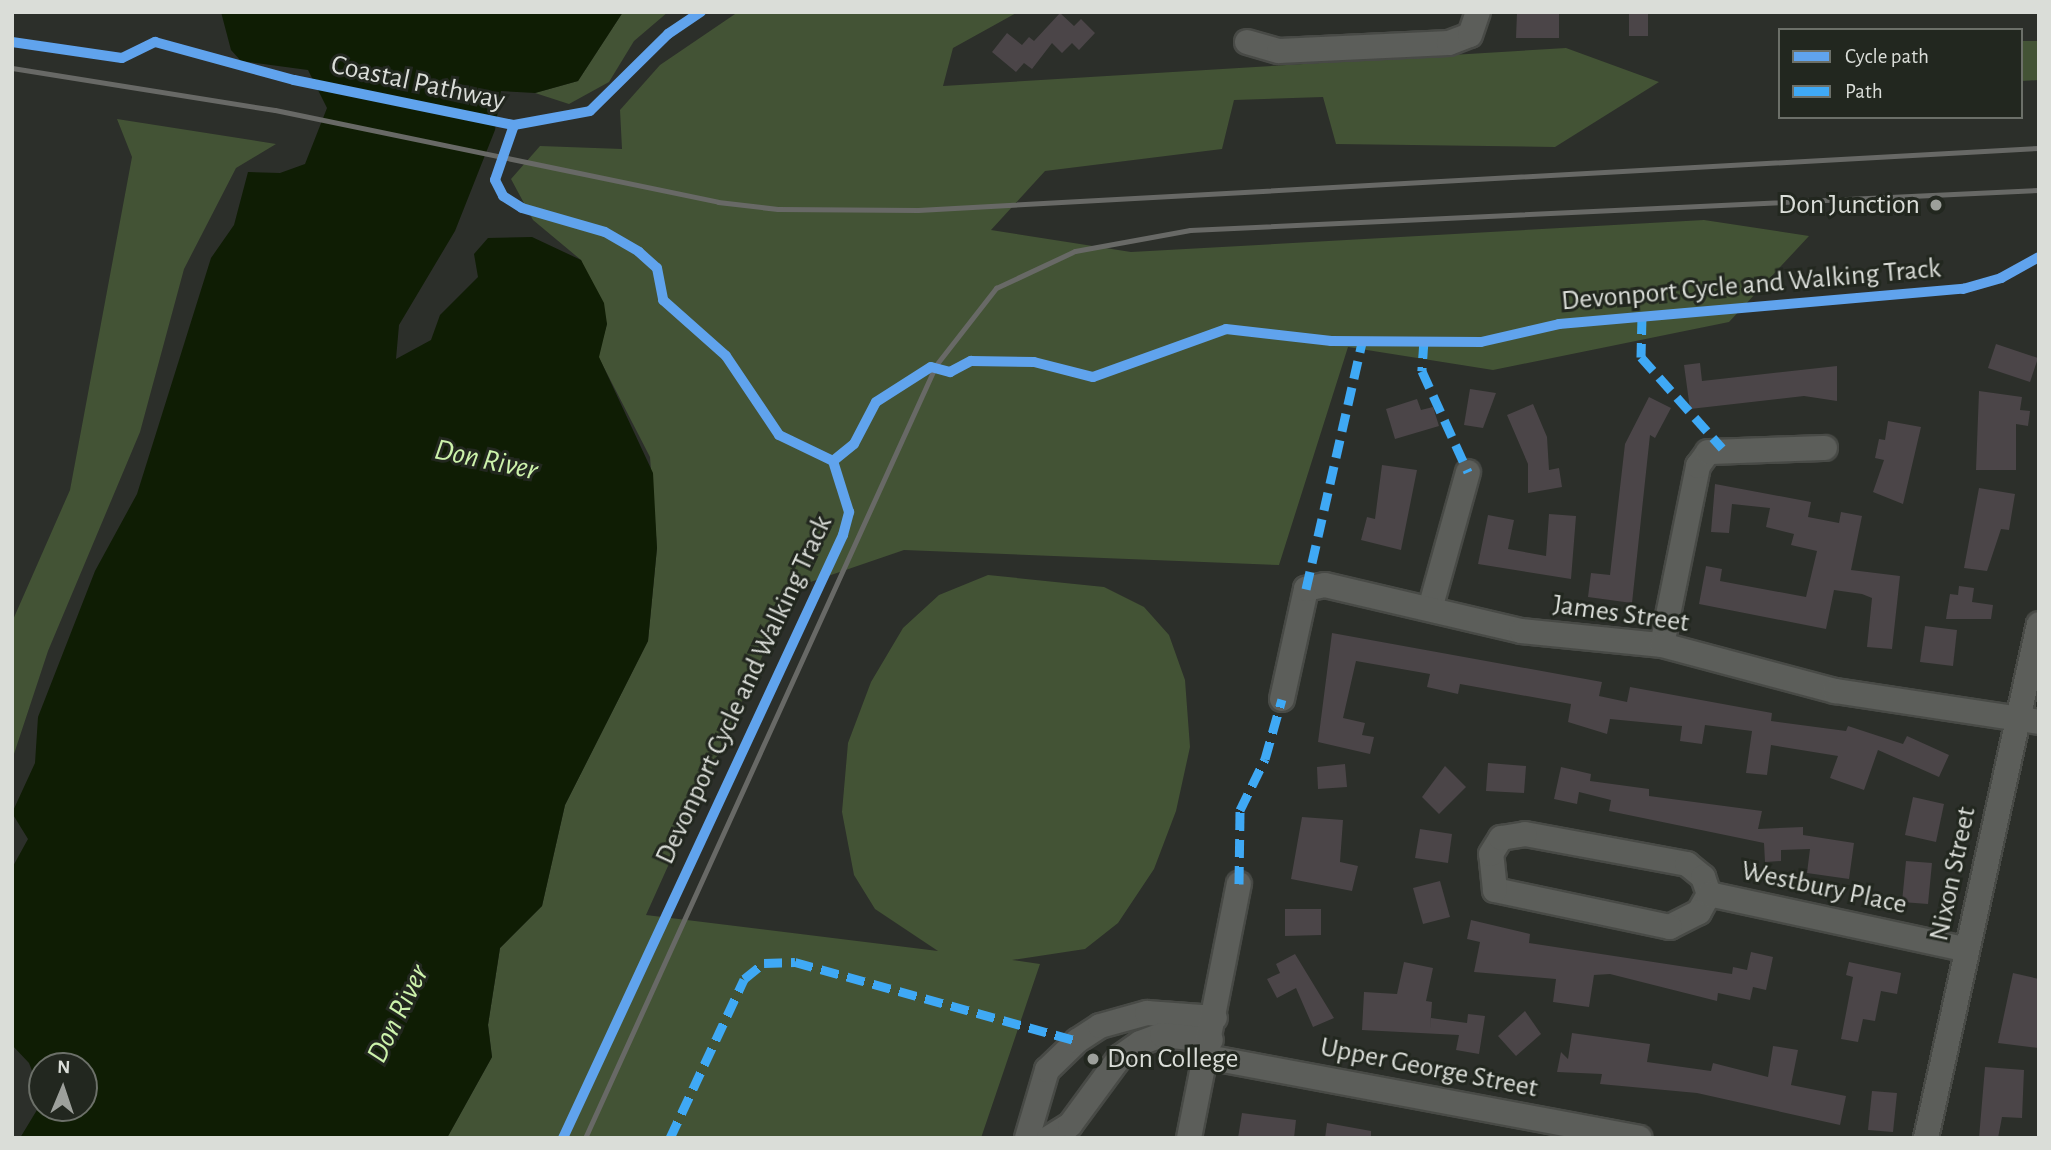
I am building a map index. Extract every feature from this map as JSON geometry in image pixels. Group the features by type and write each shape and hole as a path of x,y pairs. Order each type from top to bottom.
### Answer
{"street":[{"path":"1247,41 1279,51 1449,43 1474,24"},
{"path":"1662,645 1698,466 1708,452 1825,448"},
{"path":"1430,609 1468,472"},
{"name":"James Street","path":"1282,699 1306,589 1325,585 1521,631 1662,645 1835,691 2028,720"},
{"name":"Nixon Street","path":"1926,1138 1967,950 2028,720 2039,624"},
{"name":"Westbury Place","path":"1525,834 1687,864 1703,877 1709,894 1685,923 1657,924 1495,890 1491,854 1501,838 1525,834"},
{"path":"1189,1138 1211,1038 1239,884"},
{"name":"Westbury Place","path":"1709,894 1967,950"},
{"path":"1027,1138 1047,1070 1088,1034 1147,1013 1211,1038"},
{"path":"1049,1138 1070,1125 1120,1057 1140,1043 1162,1035 1211,1038"},
{"name":"Upper George Street","path":"1211,1038 1639,1138"}],"shaded area":[{"path":"623,12 668,12 634,41 609,82 569,104 535,93 578,81"},
{"path":"738,12 1018,12 953,48 943,86 1566,48 1659,82 1555,147 1336,144 1323,97 1234,100 1222,149 1045,171 991,230 1131,252 1704,220 1809,236 1729,322 1493,370 1348,347 1279,565 904,550 793,588 646,915 938,951 875,909 854,875 842,812 848,743 871,682 903,628 939,595 988,575 1104,587 1144,607 1169,635 1185,680 1190,747 1176,811 1154,869 1118,923 1085,949 1012,960 1040,964 981,1138 447,1138 492,1057 488,1025 500,948 542,906 565,805 648,641 657,548 650,457 598,356 607,324 581,260 533,220 511,179 540,146 622,149 620,110 660,65"},
{"path":"2023,41 2039,41 2039,80 2023,81"},
{"path":"117,119 276,144 236,168 184,269 140,432 48,651 12,760 12,622 70,490 132,157"}],"water":[{"name":"Don River","path":"221,12 623,12 578,81 535,93 501,91 495,130 455,231 399,325 396,359 431,340 440,315 478,277 474,254 488,238 532,237 581,260 604,303 607,324 599,357 653,473 657,548 648,641 565,805 542,906 500,948 488,1025 492,1057 447,1138 20,1138 30,1122 98,1122 98,1052 28,1052 28,1062 12,1045 12,868 28,839 12,813 35,763 38,717 95,571 137,494 211,258 234,225 248,172 280,173 305,164 327,108 308,70 241,61 231,50"}],"building":[{"path":"1629,12 1648,12 1648,36 1629,36"},
{"path":"1060,13 1074,26 1081,19 1095,33 1079,50 1072,43 1062,53 1052,43 1032,69 1024,63 1016,72 992,52 1007,33 1022,45 1029,37 1034,41"},
{"path":"1517,13 1559,14 1559,38 1516,38"},
{"path":"1996,344 2038,358 2030,382 1988,368"},
{"path":"1700,363 1702,381 1837,366 1837,401 1804,396 1690,409 1684,365"},
{"path":"1470,389 1496,393 1483,428 1464,425"},
{"path":"1979,391 2022,397 2020,410 2030,411 2028,426 2016,424 2016,470 1976,470"},
{"path":"1649,397 1671,408 1655,438 1650,435 1632,603 1588,597 1591,573 1610,575 1625,444"},
{"path":"1417,399 1421,410 1433,407 1439,426 1395,439 1386,409"},
{"path":"1533,404 1547,437 1549,470 1559,468 1562,487 1528,493 1528,464 1507,415"},
{"path":"1888,421 1921,427 1903,504 1873,492 1884,460 1875,458 1879,439 1885,440"},
{"path":"1382,465 1417,470 1401,550 1361,540 1367,517 1375,519"},
{"path":"1715,484 1811,502 1808,517 1839,523 1841,512 1862,516 1851,570 1900,576 1892,649 1867,647 1872,598 1862,594 1834,590 1826,629 1699,604 1706,566 1722,569 1720,581 1806,597 1817,551 1791,545 1794,534 1766,527 1770,508 1732,504 1729,533 1711,532"},
{"path":"1979,488 2015,494 2009,530 2001,529 1987,571 1964,568"},
{"path":"1549,514 1576,516 1571,579 1478,564 1488,515 1514,520 1508,549 1546,556"},
{"path":"1959,586 1974,588 1972,602 1993,605 1991,619 1946,619 1950,594 1958,595"},
{"path":"1925,626 1957,630 1953,666 1920,662"},
{"path":"1332,633 1602,682 1599,696 1627,702 1630,687 1772,713 1771,721 1846,731 1848,726 1903,744 1907,736 1949,755 1939,777 1878,750 1864,790 1830,778 1838,756 1771,745 1767,775 1746,773 1752,731 1705,725 1702,744 1680,741 1682,726 1610,719 1607,734 1568,722 1571,704 1460,684 1458,694 1427,687 1430,674 1356,661 1343,718 1365,723 1362,735 1374,737 1370,754 1318,742"},
{"path":"1488,763 1526,766 1524,793 1486,791"},
{"path":"1345,764 1347,787 1318,789 1317,767"},
{"path":"1445,766 1466,787 1439,814 1422,797"},
{"path":"1561,767 1591,774 1590,781 1649,789 1649,796 1762,811 1758,829 1803,827 1803,835 1854,843 1849,879 1807,873 1810,849 1781,850 1781,861 1765,862 1764,843 1609,811 1611,800 1579,792 1577,804 1554,799"},
{"path":"1913,797 1944,804 1936,842 1905,835"},
{"path":"1302,817 1343,820 1340,862 1358,866 1352,891 1291,879"},
{"path":"1420,829 1452,834 1448,863 1415,858"},
{"path":"1906,861 1932,863 1928,904 1902,902"},
{"path":"1440,881 1450,917 1423,924 1413,888"},
{"path":"1285,909 1321,909 1321,935 1285,936"},
{"path":"1471,920 1530,934 1529,943 1732,974 1733,967 1747,970 1751,952 1773,957 1766,990 1753,987 1750,1000 1718,993 1717,1001 1610,974 1594,975 1589,1007 1553,1002 1556,979 1474,972 1480,942 1467,939"},
{"path":"1295,954 1334,1018 1313,1027 1296,988 1277,998 1267,979 1280,973 1276,964"},
{"path":"1404,962 1433,968 1426,1001 1432,1002 1430,1029 1431,1018 1467,1023 1468,1014 1485,1016 1479,1054 1456,1050 1459,1035 1362,1030 1364,992 1397,994"},
{"path":"1849,962 1901,973 1897,994 1881,991 1875,1021 1863,1019 1858,1042 1841,1039 1853,977 1846,975"},
{"path":"2013,973 2039,979 2039,1048 1998,1043"},
{"path":"1525,1011 1541,1034 1516,1056 1498,1036"},
{"path":"1572,1033 1650,1044 1647,1062 1711,1071 1713,1063 1768,1077 1773,1046 1798,1050 1791,1085 1846,1096 1840,1125 1697,1093 1600,1084 1602,1074 1557,1072 1561,1052 1568,1059"},
{"path":"1985,1067 2024,1070 2022,1118 2002,1117 1998,1138 1979,1138"},
{"path":"1872,1091 1897,1093 1893,1132 1868,1130"},
{"path":"1242,1113 1296,1120 1294,1138 1238,1138"},
{"path":"1327,1123 1371,1131 1371,1138 1325,1138"}],"railway":[{"path":"12,68 275,110 718,202 778,209 918,210 2039,148"},
{"path":"585,1138 936,365 996,288 1075,251 1190,230 2039,190"}],"marked path":[{"path":"1642,316 1641,357 1722,448"},
{"path":"1306,589 1363,338"},
{"path":"1424,340 1422,371 1468,472"},
{"path":"1239,884 1240,810 1265,759 1282,699"},
{"path":"670,1138 744,979 764,963 795,962 1077,1041"}],"cycle path":[{"path":"514,125 590,111 668,34 701,12"},
{"name":"Coastal Pathway","path":"12,42 122,58 155,42 294,80 514,125 495,180 503,196 522,208 605,232 639,252 657,268 663,300 726,356 779,435 833,461"},
{"name":"Devonport Cycle and Walking Track","path":"833,461 854,444 876,402 931,367 950,372 971,361 1034,362 1093,377 1226,329 1331,341 1481,342 1559,324 1963,289 2001,278 2039,257"},
{"name":"Devonport Cycle and Walking Track","path":"563,1138 843,535 849,512 833,461"}],"place":[{"name":"Don Junction","path":"1936,205"},
{"name":"Don College","path":"1093,1059"}]}
